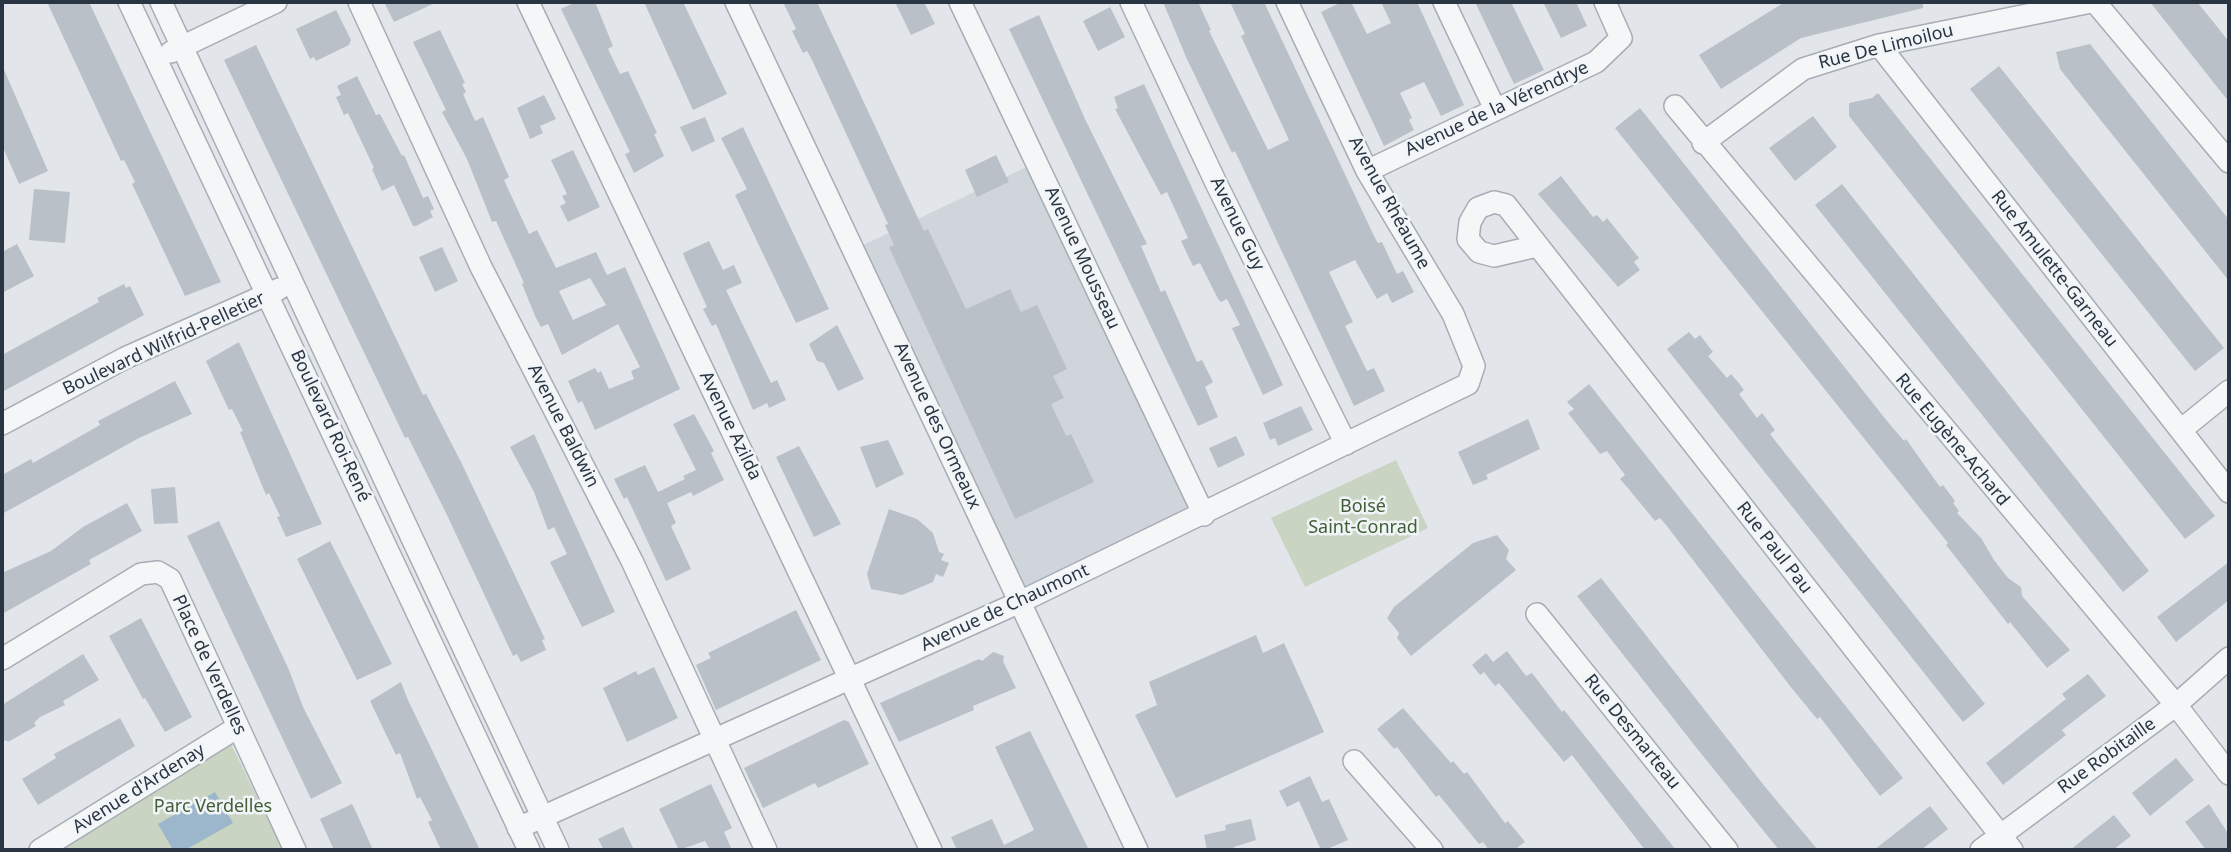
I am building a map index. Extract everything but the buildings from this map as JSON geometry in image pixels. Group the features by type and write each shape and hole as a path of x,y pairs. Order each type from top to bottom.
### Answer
{"street":[{"name":"Boulevard Roi-René","path":"129,2 529,850"},
{"name":"Boulevard Roi-René","path":"161,2 290,283 558,850"},
{"path":"156,59 276,2"},
{"name":"Avenue Baldwin","path":"359,2 481,267 632,561 766,850"},
{"name":"Avenue Azilda","path":"528,2 931,850"},
{"name":"Avenue des Ormeaux","path":"736,2 1137,850"},
{"name":"Avenue Mousseau","path":"960,2 1203,515"},
{"name":"Avenue Guy","path":"1131,2 1216,183 1346,444"},
{"name":"Avenue Rhéaume","path":"1287,2 1367,171 1453,314 1474,366"},
{"path":"1444,2 1495,109"},
{"name":"Avenue de la Vérendrye","path":"1367,171 1596,62 1621,38 1605,2"},
{"name":"Rue De Limoilou","path":"1703,143 1803,69 1879,45 2093,2 2229,162"},
{"name":"Rue Amulette-Garneau","path":"1879,45 2229,492"},
{"name":"Rue Eugène-Achard","path":"1675,106 1703,143 2176,705 2229,774"},
{"name":"Rue Paul Pau","path":"1537,246 2006,843"},
{"name":"Boulevard Wilfrid-Pelletier","path":"2,424 125,358 290,283"},
{"name":"Avenue de Chaumont","path":"518,828 1020,602 1203,515 1468,384 1474,366"},
{"path":"2181,430 2229,391"},
{"name":"Place de Verdelles","path":"2,659 141,574 158,572 170,579 296,850"},
{"name":"Rue Desmarteau","path":"1537,614 1727,850"},
{"name":"Rue Robitaille","path":"1981,850 2006,843 2176,705 2229,658"},
{"name":"Avenue d'Ardenay","path":"40,850 238,727"},
{"path":"1354,761 1431,850"}],"shaded area":[{"path":"1035,163 1200,517 1025,597 855,249"}],"green space":[{"name":"Boisé Saint-Conrad","path":"1396,460 1428,528 1305,587 1271,518"},
{"name":"Parc Verdelles","path":"231,744 283,850 56,850"}],"water":[{"path":"215,792 233,823 185,850 173,850 158,824"}]}
